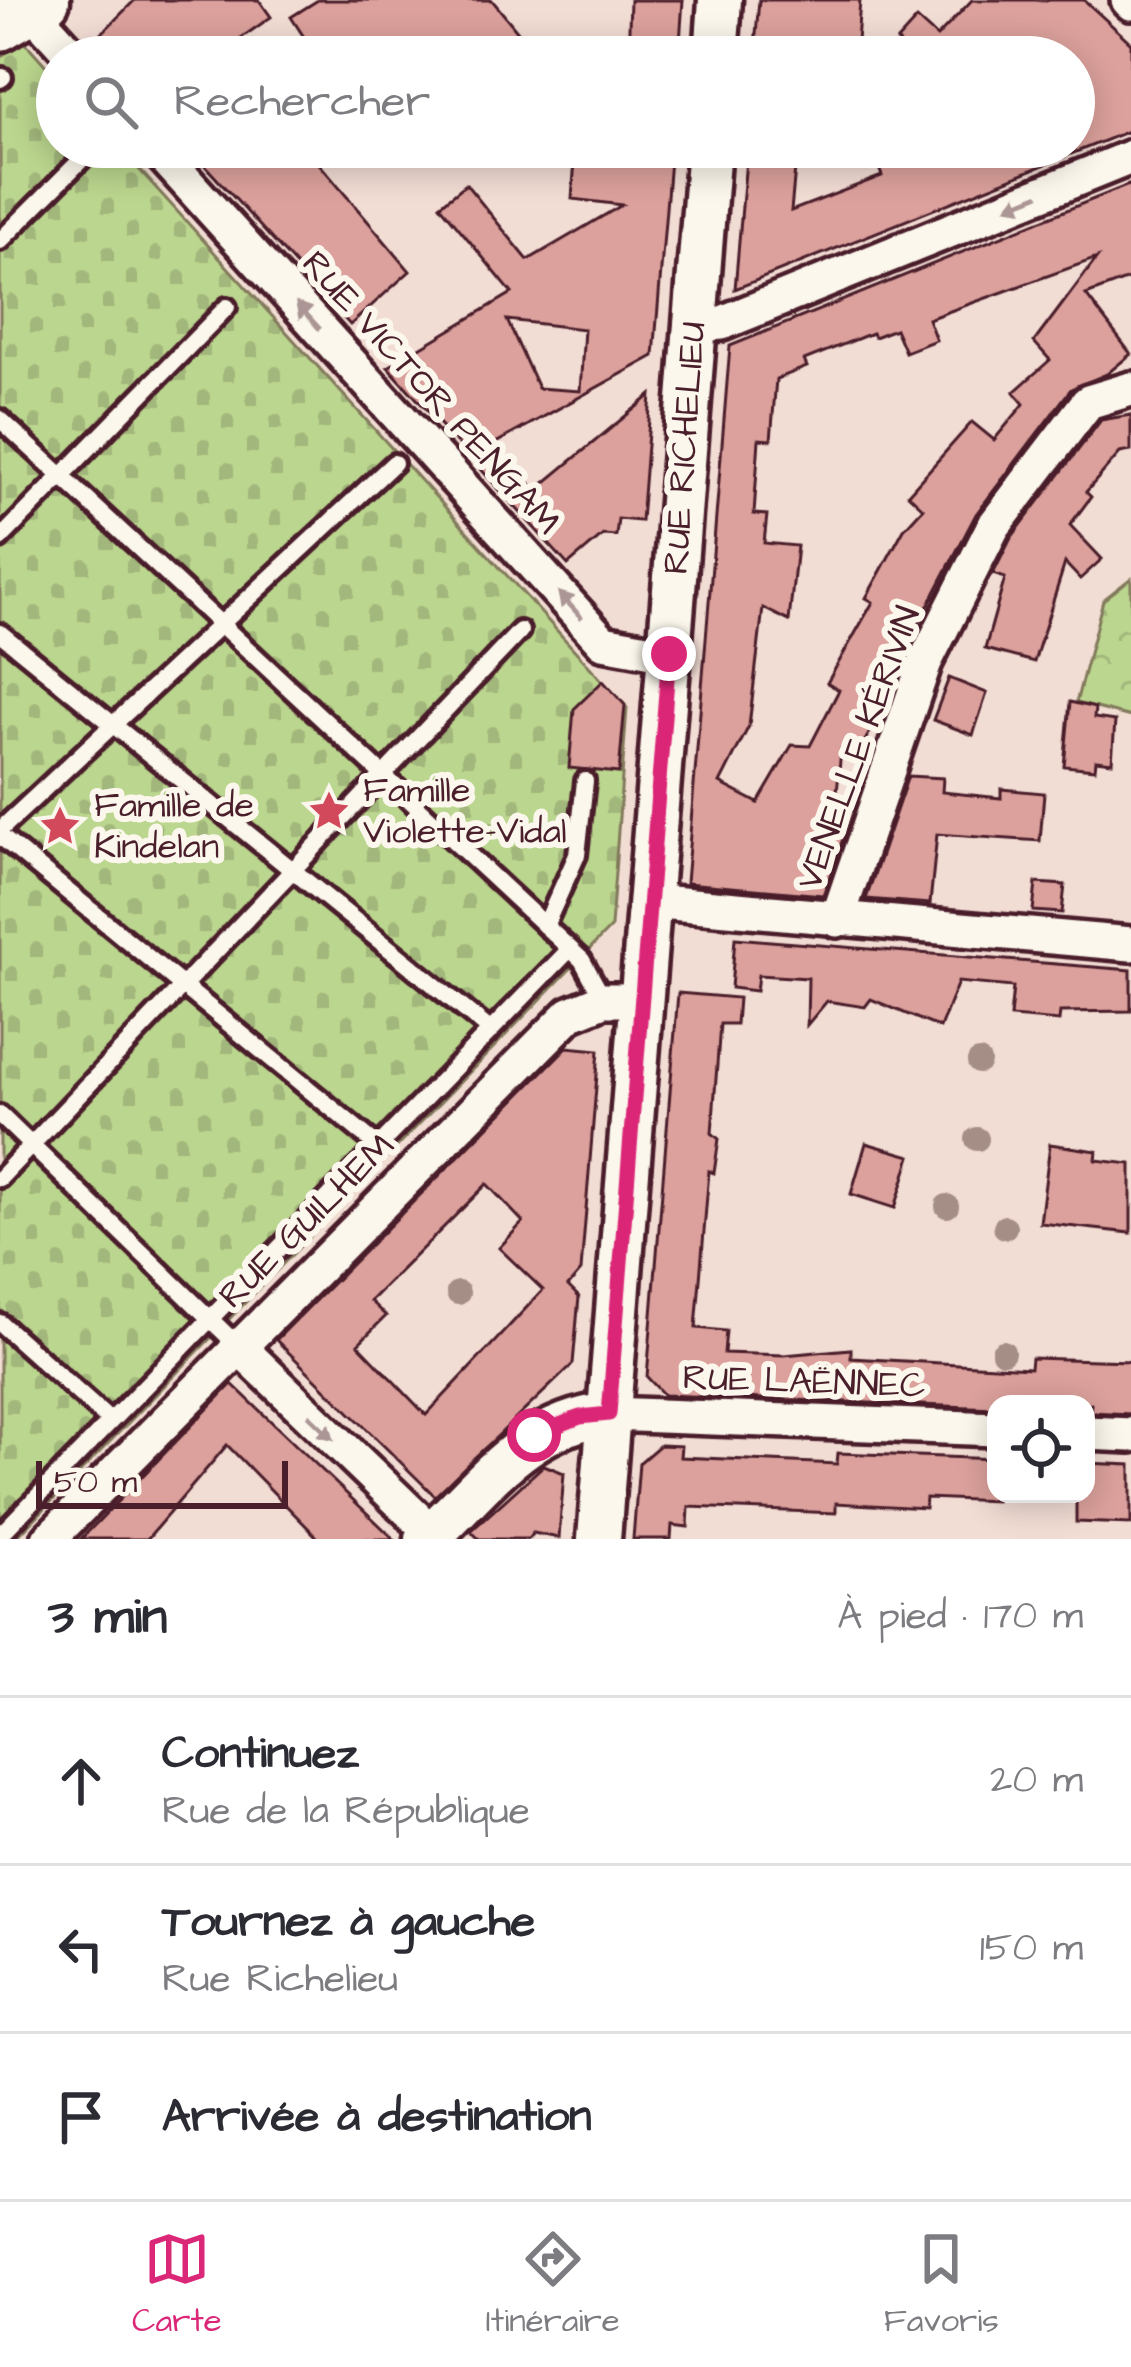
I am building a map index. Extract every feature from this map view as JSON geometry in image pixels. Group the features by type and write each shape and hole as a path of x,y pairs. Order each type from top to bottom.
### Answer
{"street":[{"path":"717,36 720,0"},
{"path":"25,12 51,36"},
{"path":"695,326 722,323 1131,157"},
{"name":"RUE VICTOR PENGAM","path":"174,168 603,642 669,654"},
{"name":"RUE RICHELIEU","path":"599,1539 609,1414 623,1000 648,901 707,168"},
{"name":"VENELLE KÉRIVIN","path":"837,920 926,662 993,527 1088,402 1131,389"},
{"path":"648,901 1131,944"},
{"name":"RUE GUILHEM","path":"49,1539 570,1014 623,1000"},
{"path":"237,1346 430,1536 534,1435 580,1417 609,1414"},
{"name":"RUE LAËNNEC","path":"609,1414 987,1429"},
{"path":"1095,1433 1131,1435"}],"lane":[{"path":"0,241 73,168"},
{"path":"0,539 227,307"},
{"path":"0,419 623,1000"},
{"path":"378,1146 0,833 394,463"},
{"path":"0,1178 520,631"},
{"path":"0,633 491,1030"},
{"path":"545,926 577,855 585,781"},
{"path":"2,1529 570,949"},
{"path":"0,1115 237,1346"},
{"path":"0,1323 110,1421"}],"green space":[{"path":"24,41 36,54 36,168 138,168 627,708 611,927 15,1539 0,1539 0,57"},
{"path":"1131,578 1131,717 1076,703 1103,600"}],"building":[{"path":"135,0 259,0 271,17 244,36 99,36"},
{"path":"318,0 492,0 521,36 303,36 291,17"},
{"path":"630,0 683,0 680,36 629,36"},
{"path":"759,0 860,0 857,36 756,36"},
{"path":"972,0 1084,0 1131,43 1131,130 1095,144 1095,36 938,36"},
{"path":"917,19 936,36 902,36"},
{"path":"207,168 323,168 410,271 350,325"},
{"path":"574,168 669,168 654,356 494,444 536,490 651,395 641,521 618,519 616,536 603,535 568,565 388,367 512,293 440,205 466,184 528,260 622,205 572,199","holes":["507,320 584,329 580,391 538,388"]},
{"path":"745,168 795,168 791,211 882,176 879,168 1036,168 735,289"},
{"path":"1131,184 1131,278 1086,295 1131,354 1107,374 1071,389 976,514 874,709 881,713 855,758 841,750 833,835 844,836 823,895 686,883 730,346","holes":["1097,258 1034,342 1050,360 1014,392 1024,404 994,440 972,422 908,494 923,508 904,529 866,598 873,602 827,683 839,690 810,746 792,745 758,803 720,783 749,726 763,608 789,621 797,546 764,543 767,515 754,514 759,439 771,440 776,379 807,367 804,360 872,333 874,337 895,329 905,352 936,340 928,319"]},
{"path":"1131,415 1131,451 1120,453 1086,492 1091,497 1070,525 1102,559 1080,579 1065,563 1034,662 985,649 1005,578 993,574 1011,538 1101,420"},
{"path":"949,678 987,693 973,735 933,720"},
{"path":"603,681 625,705 619,773 569,768 574,709"},
{"path":"1070,702 1095,708 1094,718 1115,721 1112,762 1096,760 1095,769 1064,766"},
{"path":"908,776 943,778 942,792 1001,798 1001,789 1044,793 1040,841 937,834 930,904 866,899"},
{"path":"1036,883 1065,885 1062,913 1033,911"},
{"path":"735,938 1131,970 1131,1011 1060,1012 1059,1021 1010,1017 1013,987 958,982 940,1028 871,999 865,1007 827,1001 807,1025 808,978 758,975 756,991 731,988"},
{"path":"678,993 738,998 736,1024 720,1024 712,1133 719,1139 714,1173 709,1171 696,1328 726,1331 724,1353 784,1355 851,1349 851,1358 1030,1368 1031,1358 1131,1361 1131,1414 1095,1412 1095,1395 987,1395 987,1408 664,1395 647,1377"},
{"path":"567,1047 599,1050 581,1271 568,1286 579,1297 573,1364 435,1496 276,1340","holes":["487,1184 523,1222 499,1248 543,1290 426,1415 358,1344 386,1316 370,1301"]},
{"path":"866,1143 911,1156 895,1208 851,1194"},
{"path":"1050,1144 1097,1151 1096,1160 1131,1164 1131,1233 1040,1223"},
{"path":"232,1384 394,1539 319,1539 227,1445 147,1539 81,1539"},
{"path":"660,1445 681,1446 680,1457 837,1464 838,1453 987,1459 987,1501 926,1498 925,1508 836,1503 836,1513 689,1507 688,1527 672,1525 671,1539 633,1539 639,1463"},
{"path":"1095,1463 1131,1465 1131,1524 1076,1522 1076,1503 1095,1503"},
{"path":"544,1465 564,1473 559,1538 533,1533 528,1539 479,1539 471,1531"}],"place":[{"name":"Famille Violette-Vidal","path":"329,811"},
{"name":"Famille de Kindelan","path":"60,826"}],"route":[{"path":"534,1435 580,1417 609,1414 669,654"}]}
